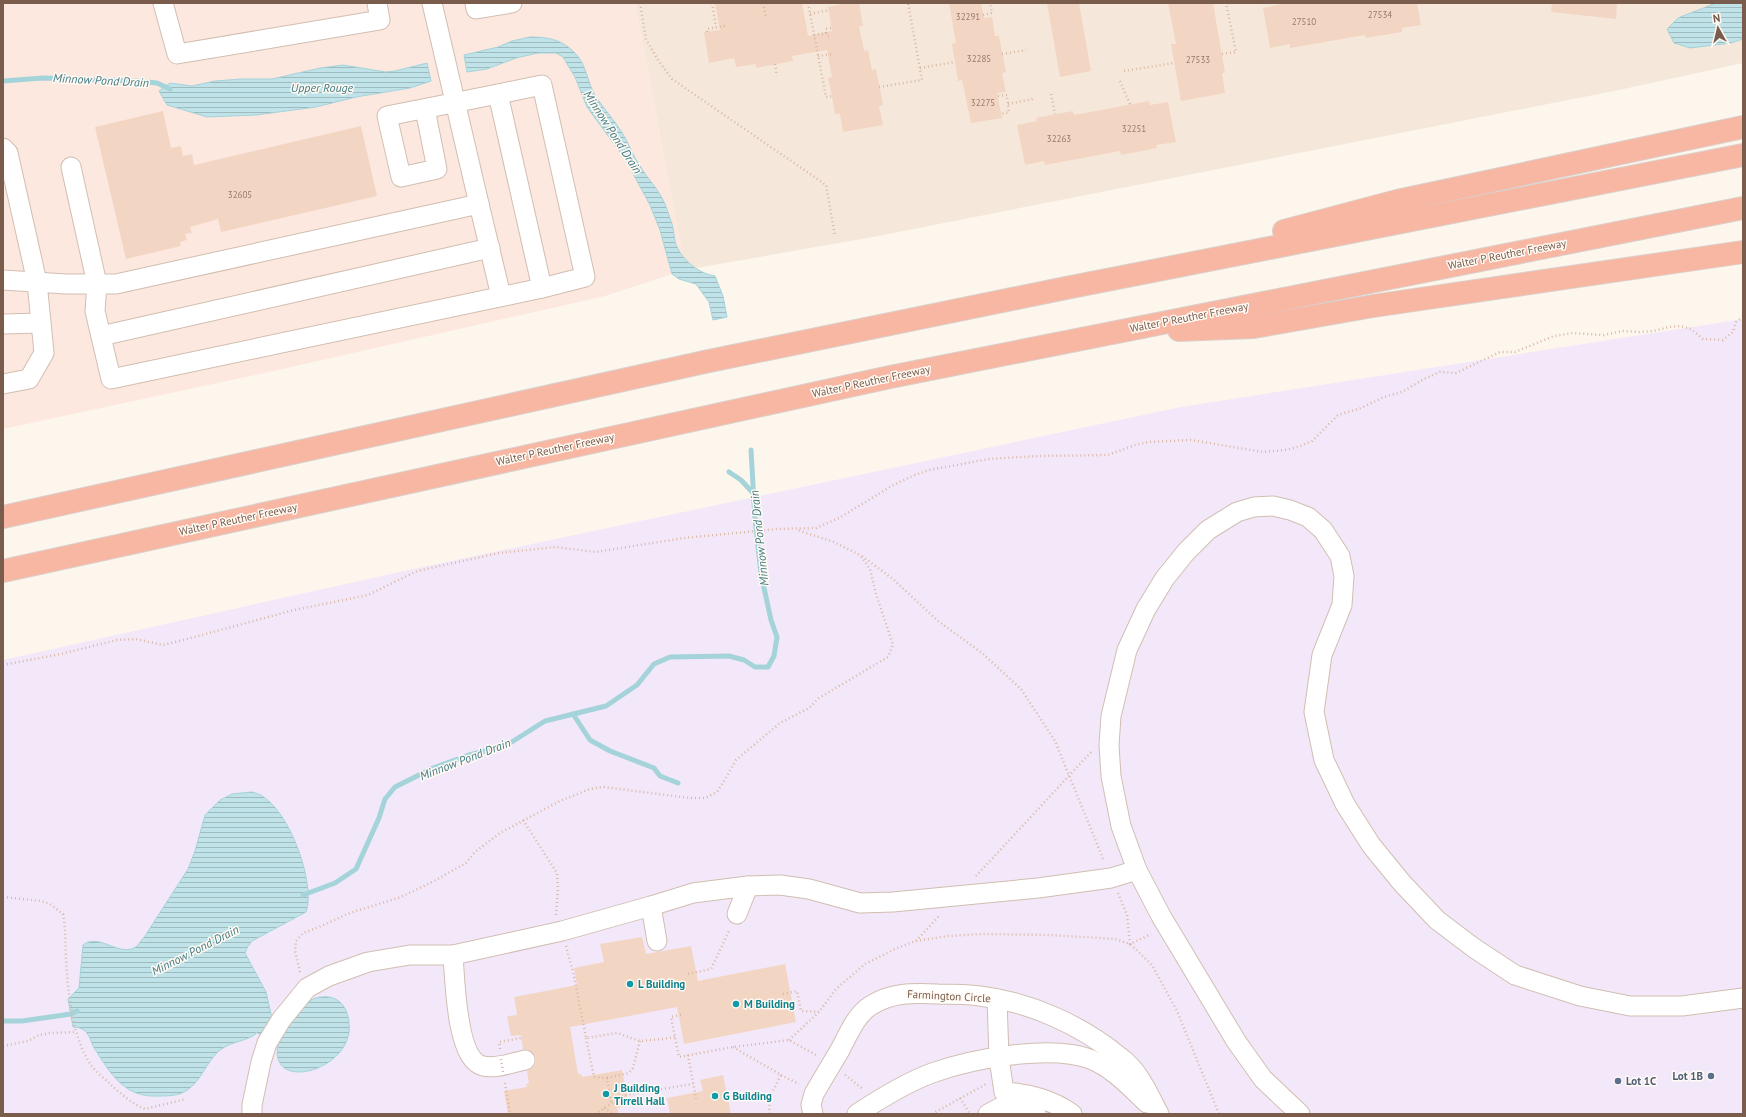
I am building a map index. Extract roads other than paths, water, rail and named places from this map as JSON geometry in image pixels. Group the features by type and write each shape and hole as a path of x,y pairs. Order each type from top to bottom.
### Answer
{"highway":[{"path":"1066,288 1397,201 1743,127"},
{"path":"3,517 709,361 1066,288 1743,154"},
{"name":"Walter P Reuther Freeway","path":"3,571 740,409 1102,334 1743,208"},
{"path":"1102,334 1254,326 1373,306 1743,252"}],"street":[{"path":"163,3 176,54 380,20 377,3"},
{"path":"432,3 501,296"},
{"path":"475,3 476,9 512,3"},
{"path":"71,167 97,284 95,310 111,380 542,288 585,277 542,85 425,109"},
{"path":"498,94 542,288"},
{"path":"3,148 8,153 37,282 44,353 29,379 3,384"},
{"path":"3,280 116,284 479,204"},
{"path":"101,336 490,248"},
{"path":"3,324 41,323"},
{"path":"1300,1114 1263,1078 1236,1041 1167,925 1137,870 1121,826 1111,776 1109,745 1111,716 1127,650 1153,597 1165,578 1186,552 1208,530 1237,512 1254,506 1273,506 1290,510 1308,517 1323,530 1340,556 1344,576 1342,605 1322,654 1314,712 1324,760 1345,804 1364,834 1402,883 1437,920 1474,948 1515,975 1580,996 1630,1006 1682,1006 1743,998"},
{"path":"248,1111 267,1043 281,1020 307,988 329,976 368,962 410,955 453,955 559,931 693,893 748,886 780,885 809,889 860,902 893,902 1038,888 1112,878 1137,870"},
{"path":"737,914 748,886"},
{"path":"651,906 657,941"},
{"path":"453,955 458,1014 464,1044 471,1059 481,1066 491,1066 525,1060"},
{"name":"Farmington Circle","path":"813,1114 811,1105 814,1094 859,1016 871,1005 888,996 901,993 915,993 973,995 997,998 1024,1006 1071,1025 1104,1044 1121,1057 1133,1069 1159,1114 1117,1075 1089,1059 1055,1053 1028,1054 998,1058 956,1066 932,1073 902,1086 858,1114"},
{"path":"988,1114 1000,1093 997,998"},
{"path":"1000,1093 1036,1114"},
{"path":"1000,1093 1023,1093 1034,1096 1061,1107 1072,1114"}],"water":[{"path":"1716,3 1743,3 1743,39 1731,43 1690,48 1674,43 1667,29 1678,18"},
{"path":"530,37 548,38 564,44 574,52 582,62 593,92 620,129 643,171 663,199 673,226 675,242 681,254 690,264 702,272 715,276 723,296 727,317 713,320 709,302 696,284 679,279 672,274 660,230 650,205 625,159 587,107 575,77 563,57 556,53 538,53 516,58 487,69 467,72 464,55 498,47 512,41"},
{"name":"Upper Rouge","path":"427,63 431,81 410,88 356,97 316,107 256,115 207,117 167,105 159,91 170,83 192,86 215,81 272,79 320,68 343,65 386,72"},
{"path":"251,792 264,797 275,808 286,824 295,842 302,862 307,881 308,899 306,912 252,941 245,953 266,992 271,1014 289,1026 311,1000 321,997 333,998 341,1003 347,1012 349,1023 347,1039 339,1053 327,1064 312,1070 298,1072 286,1069 278,1060 278,1045 256,1032 256,1034 224,1047 219,1051 210,1061 197,1081 188,1090 173,1095 158,1096 146,1096 136,1093 119,1082 112,1074 93,1046 86,1032 80,1028 73,1027 68,999 79,988 83,945 89,942 96,942 124,950 137,946 188,869 195,851 205,815 220,800 232,794"}],"waterway":[{"name":"Minnow Pond Drain","path":"3,81 43,78 135,81 157,83 170,89"},
{"name":"Minnow Pond Drain","path":"303,895 335,883 356,869 379,818 385,799 395,787 433,768 469,755 507,745 545,721 606,706 637,685 654,664 670,657 729,656 744,660 755,667 768,667 774,656 777,637 771,620 761,574 755,519 751,450"},
{"path":"729,472 741,480 753,493"},
{"path":"573,714 590,740 610,751 654,768 660,776 678,783"},
{"name":"Minnow Pond Drain","path":"3,1021 22,1021 71,1014 77,1011"}],"place":[{"name":"L Building","path":"630,984"},
{"name":"M Building","path":"736,1004"},
{"name":"Lot 1B","path":"1711,1076"},
{"name":"Lot 1C","path":"1618,1081"},
{"name":"J Building Tirrell Hall","path":"606,1094"},
{"name":"G Building","path":"715,1096"}]}
